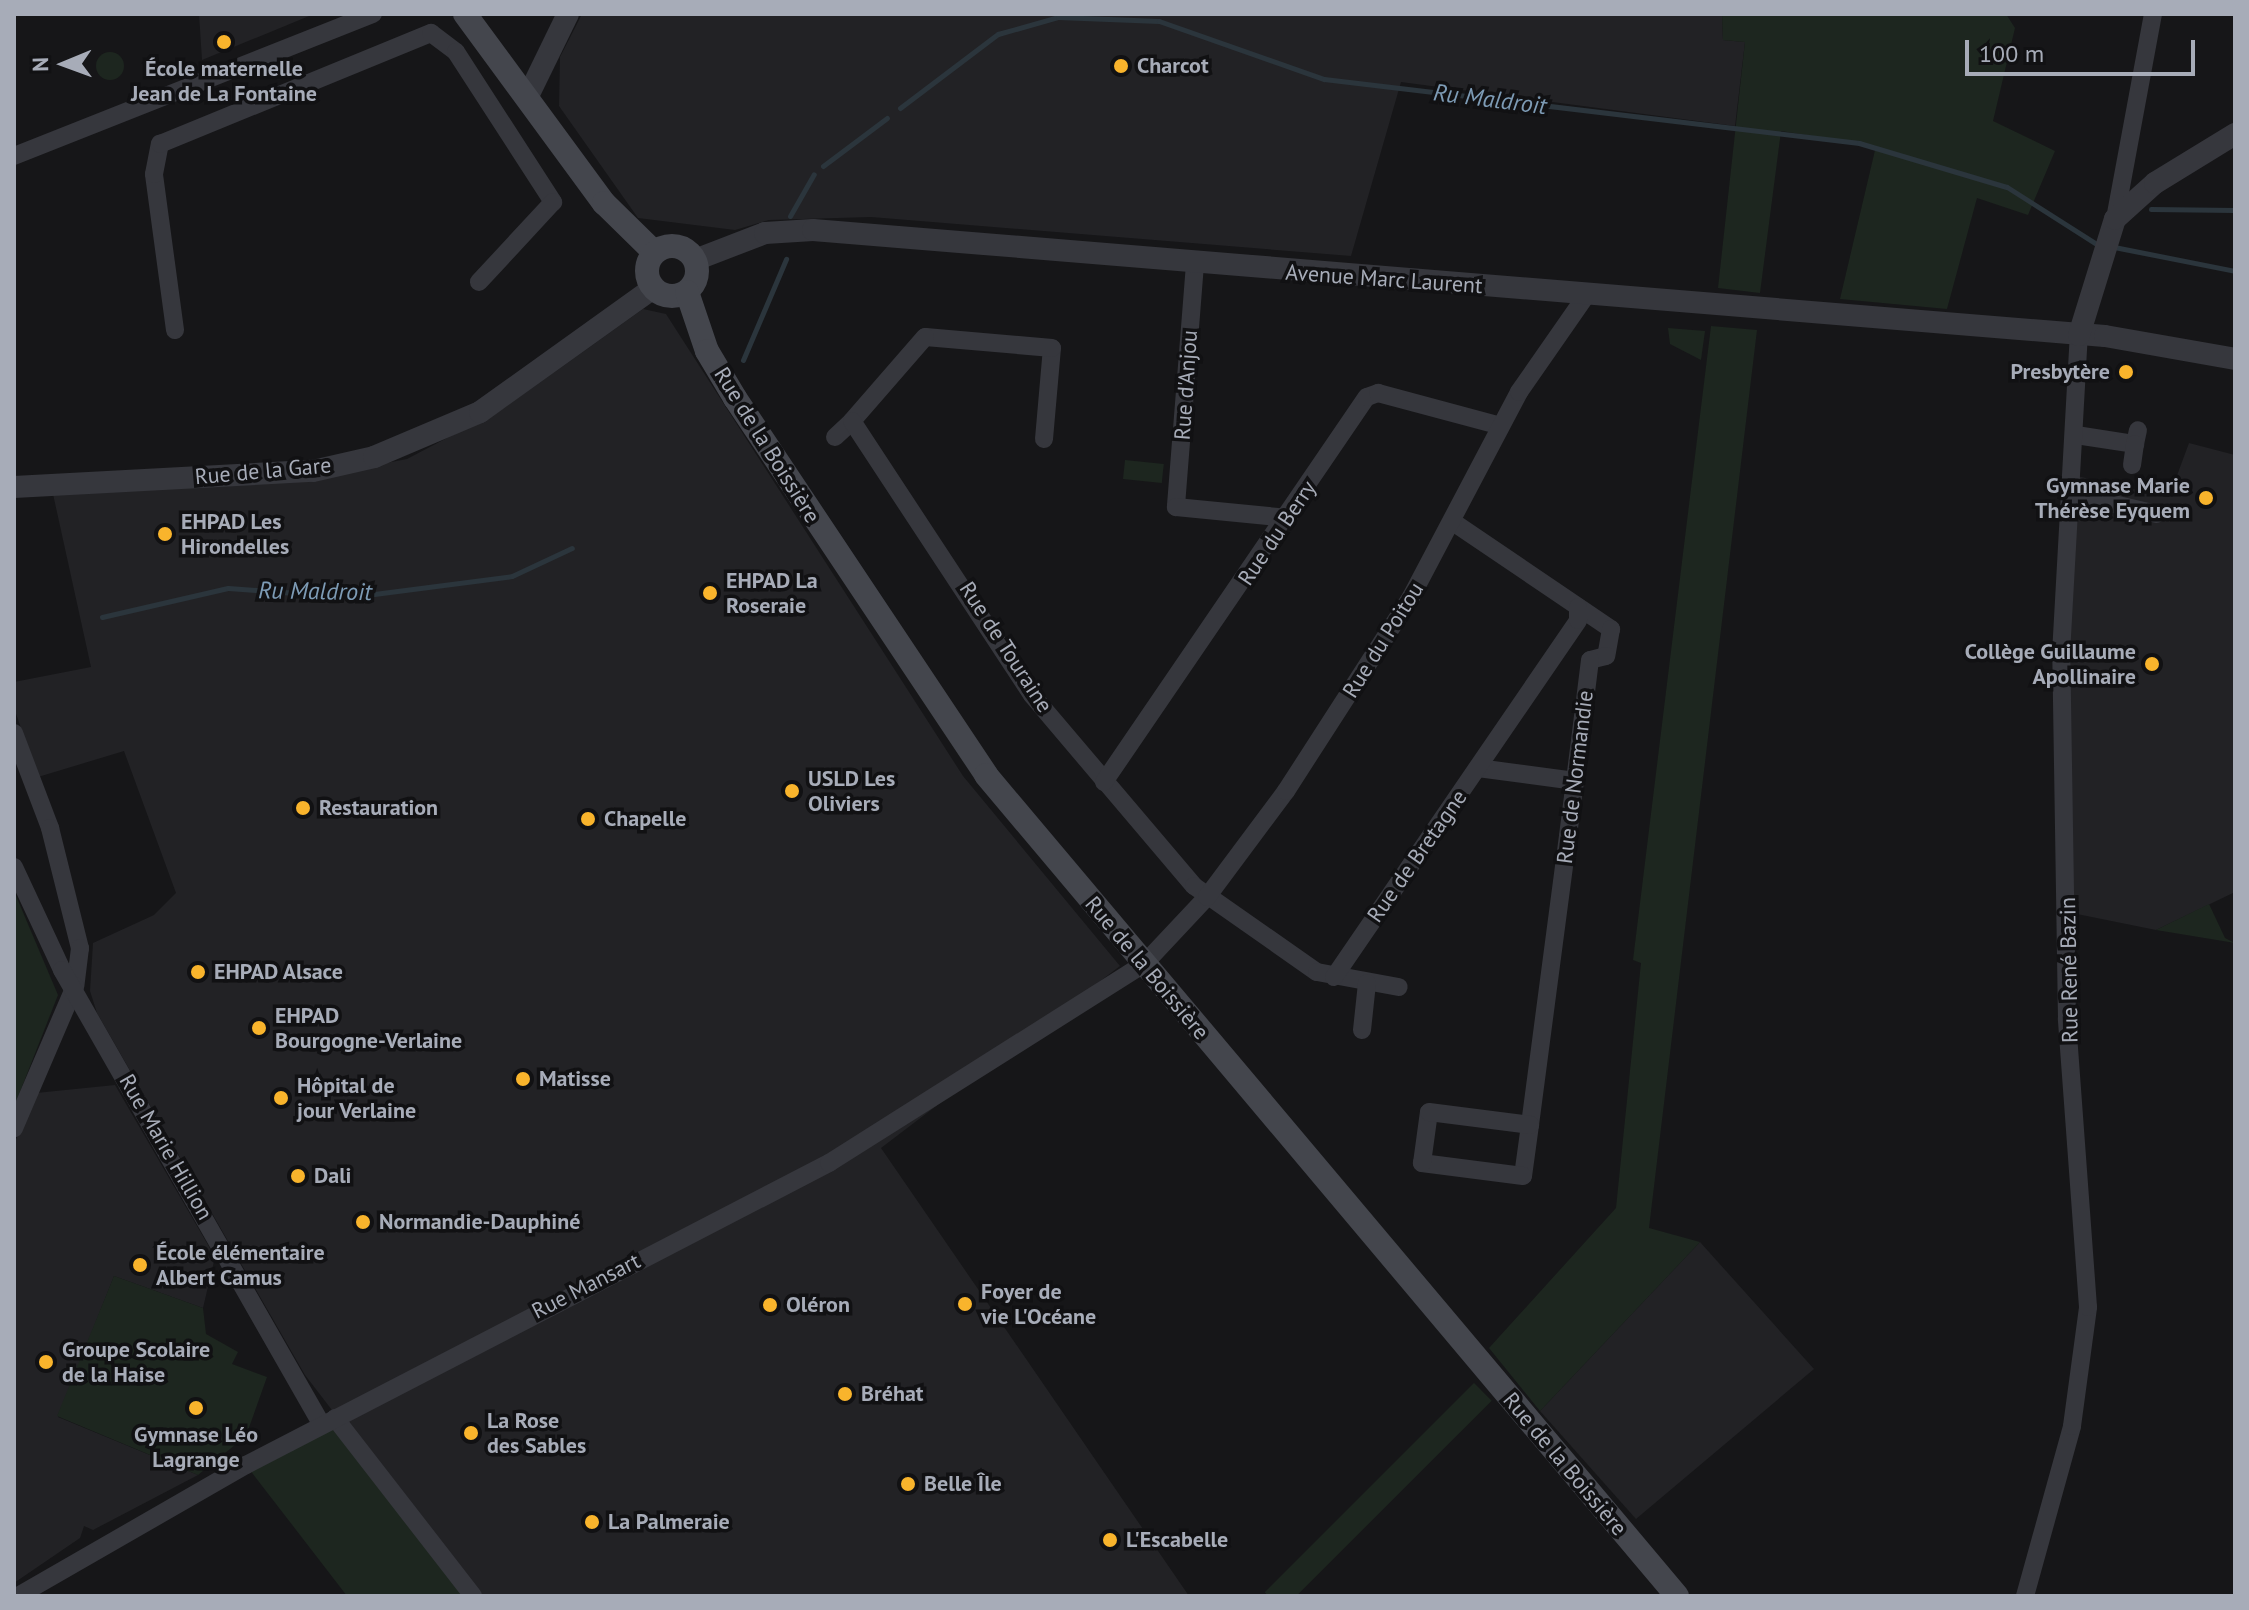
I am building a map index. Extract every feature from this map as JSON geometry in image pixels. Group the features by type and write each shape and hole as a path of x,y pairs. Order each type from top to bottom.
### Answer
{"main road":[{"path":"465,14 604,203 654,252"},
{"path":"677,246 695,260 696,281 687,292 671,296 653,288 647,274 654,252 677,246"},
{"name":"Rue de la Boissière","path":"687,292 707,351 933,702 1145,963 1677,1596"}],"street":[{"path":"14,156 267,59 373,14"},
{"path":"527,98 568,14"},
{"path":"2079,335 2115,219 2153,14"},
{"path":"175,330 157,151 170,134 431,33 447,41 553,202 479,282"},
{"path":"267,59 281,91"},
{"path":"2115,219 2155,183 2235,134"},
{"name":"Avenue Marc Laurent","path":"695,260 765,233 813,230 2079,335 2235,359"},
{"name":"Rue d'Anjou","path":"1195,264 1176,507 1288,518"},
{"name":"Rue de la Gare","path":"14,487 313,471 374,457 480,412 653,288"},
{"name":"Rue du Poitou","path":"1145,963 1207,897 1286,791 1453,522 1501,426 1587,294"},
{"name":"Rue René Bazin","path":"2025,1596 2072,1426 2088,1307 2067,1019 2061,654 2076,435 2079,335"},
{"path":"835,437 925,337 1052,348 1044,439"},
{"name":"Rue du Berry","path":"1104,782 1288,518 1367,397 1378,393 1501,426"},
{"name":"Rue de Touraine","path":"852,421 1032,695 1104,782 1207,897"},
{"path":"2076,435 2137,437 2132,465"},
{"path":"2071,494 2157,514"},
{"name":"Rue de Normandie","path":"1453,522 1611,629 1606,656 1590,660 1575,781 1530,1125 1523,1176 1422,1163 1429,1112 1530,1125"},
{"name":"Rue de Bretagne","path":"1334,977 1563,641 1578,607"},
{"path":"1563,641 1590,660"},
{"path":"14,733 74,915 80,948 75,986 14,1128"},
{"path":"1478,768 1575,781"},
{"name":"Rue Marie Hillion","path":"14,867 75,986 329,1421 473,1596"},
{"path":"1207,897 1334,977 1399,987"},
{"name":"Rue Mansart","path":"18,1596 329,1421 829,1163 1145,963"},
{"path":"1362,1030 1367,983"}],"shaded area":[{"name":"École maternelle Jean de La Fontaine","path":"199,14 314,14 202,60"},
{"path":"582,14 1722,14 1723,40 1745,42 1735,126 1401,82 1351,256 871,217 769,220 735,230 638,218 559,106 560,57"},
{"path":"1722,14 2006,14 2015,28 1993,121 2055,151 2028,215 1977,198 1947,309 1840,299 1876,146 1781,131 1760,293 1718,288 1745,42 1723,40"},
{"path":"110,52 120,56 124,66 120,76 110,80 100,76 96,66 100,56"},
{"path":"643,309 666,314 963,776 1120,966 881,1148 1189,1596 475,1596 305,1375 97,1013 90,991 93,943 154,915 176,893 124,751 38,777 14,708 14,682 91,667 53,494 314,477 407,459 504,408"},
{"path":"1711,326 1757,330 1649,1228 1700,1242 1540,1411 1489,1348 1616,1208 1641,963 1633,960"},
{"path":"1668,328 1705,331 1701,360 1670,344"},
{"name":"Collège Guillaume Apollinaire","path":"2189,443 2235,455 2235,892 2156,930 2072,913 2069,638 2077,476 2169,497"},
{"path":"1125,460 1164,464 1162,483 1123,479"},
{"path":"14,891 58,995 14,1107"},
{"path":"2209,904 2225,938 2235,943 2156,930"},
{"name":"Groupe Scolaire de la Haise","path":"115,1085 215,1257 203,1308 114,1276 58,1417 198,1475 93,1530 84,1526 80,1538 14,1583 14,1144 36,1093"},
{"path":"1700,1242 1814,1369 1636,1519 1540,1411"},
{"path":"114,1276 203,1308 206,1334 238,1352 232,1364 267,1377 246,1436 198,1475 57,1416"},
{"path":"1474,1383 1492,1401 1296,1596 1268,1596 1265,1592"},
{"path":"335,1418 473,1596 347,1596 246,1465"}],"waterway":[{"name":"Ru Maldroit","path":"900,108 998,34 1058,17 1159,21 1324,79 1859,143 2007,187 2095,243"},
{"name":"Ru Maldroit","path":"823,166 887,118"},
{"name":"Ru Maldroit","path":"790,216 814,174"},
{"name":"Ru Maldroit","path":"2151,209 2235,210"},
{"path":"2114,247 2235,271"},
{"name":"Ru Maldroit","path":"743,360 786,259"},
{"name":"Ru Maldroit","path":"102,617 228,588 351,597 512,576 572,548"}],"place":[{"name":"École maternelle Jean de La Fontaine","path":"224,42"},
{"name":"Charcot","path":"1121,66"},
{"name":"Presbytère","path":"2126,372"},
{"name":"Gymnase Marie Thérèse Eyquem","path":"2206,498"},
{"name":"EHPAD Les Hirondelles","path":"165,534"},
{"name":"EHPAD La Roseraie","path":"710,593"},
{"name":"Collège Guillaume Apollinaire","path":"2152,664"},
{"name":"USLD Les Oliviers","path":"792,791"},
{"name":"Restauration","path":"303,808"},
{"name":"Chapelle","path":"588,819"},
{"name":"EHPAD Alsace","path":"198,972"},
{"name":"EHPAD Bourgogne-Verlaine","path":"259,1028"},
{"name":"Matisse","path":"523,1079"},
{"name":"Hôpital de jour Verlaine","path":"281,1098"},
{"name":"Dali","path":"298,1176"},
{"name":"Normandie-Dauphiné","path":"363,1222"},
{"name":"École élémentaire Albert Camus","path":"140,1265"},
{"name":"Foyer de vie L'Océane","path":"965,1304"},
{"name":"Oléron","path":"770,1305"},
{"name":"Groupe Scolaire de la Haise","path":"46,1362"},
{"name":"Bréhat","path":"845,1394"},
{"name":"Gymnase Léo Lagrange","path":"196,1408"},
{"name":"La Rose des Sables","path":"471,1433"},
{"name":"Belle Île","path":"908,1484"},
{"name":"La Palmeraie","path":"592,1522"},
{"name":"L'Escabelle","path":"1110,1540"}]}
